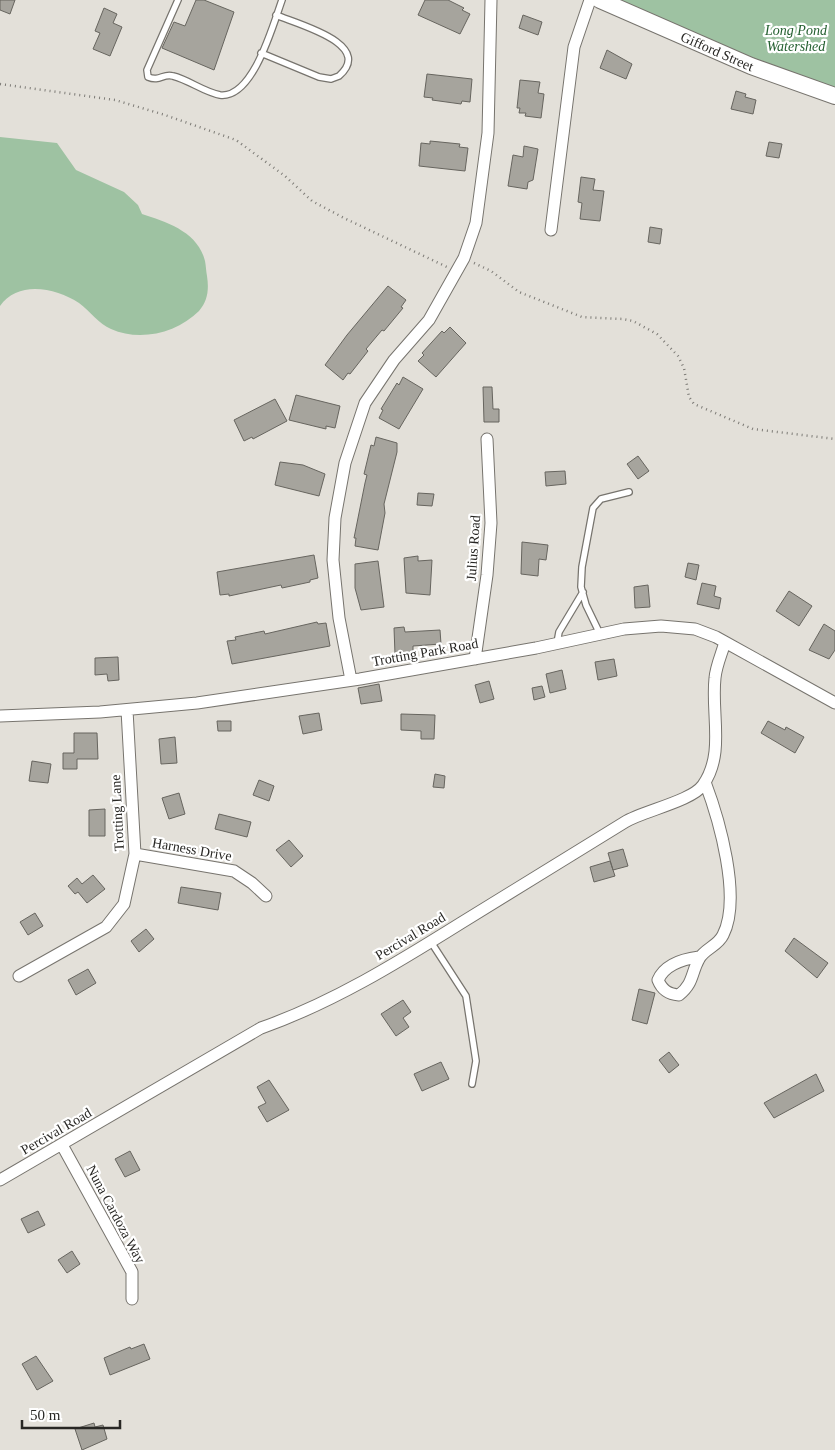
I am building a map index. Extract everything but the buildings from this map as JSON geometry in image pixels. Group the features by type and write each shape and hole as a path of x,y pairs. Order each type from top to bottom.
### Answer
{"main road":[{"name":"Gifford Street","path":"600,0 751,66 835,96"}],"street":[{"path":"351,680 339,618 333,560 335,518 345,463 365,403 394,360 429,320 458,272 476,223 488,133 491,0"},
{"path":"551,230 574,47 590,0"},
{"name":"Julius Road","path":"475,659 487,575 491,523 487,439"},
{"name":"Trotting Park Road","path":"0,716 127,710 197,703 475,659 624,629 661,626 695,629 725,642 835,703"},
{"path":"699,957 715,946 723,936 728,918 729,898 723,836 704,782 711,770 716,750 715,677 725,642"},
{"name":"Trotting Lane","path":"19,976 106,927 115,919 124,904 135,854 127,710"},
{"name":"Percival Road","path":"0,1180 260,1028 297,1015 349,989 431,942 630,819 676,801 702,787 704,782"},
{"name":"Harness Drive","path":"135,854 234,871 252,882 266,896"},
{"name":"Nuna Cardoza Way","path":"62,1145 132,1272 132,1300"}],"lane":[{"path":"178,0 147,70 148,77 155,80 174,76 217,94 230,94 248,81 282,0"},
{"path":"261,53 326,79 339,76 348,64 347,53 340,43 276,15"},
{"path":"600,634 586,605 583,592 582,567 593,508 601,499 629,492"},
{"path":"557,644 559,632 583,592"},
{"path":"431,942 466,996 476,1061 472,1084"}],"path":[{"path":"0,84 115,100 165,114 236,140 285,176 312,201 458,272"},
{"path":"464,258 491,271 518,292 582,317 633,321 657,334 678,356 684,368 689,397 694,404 753,429 835,439"}],"green space":[{"name":"Long Pond Watershed","path":"616,0 835,0 835,87 795,79"},
{"path":"0,137 57,143 76,170 124,192 138,205 142,214 171,225 189,235 201,251 206,265 207,295 199,311 190,319 169,330 146,335 134,335 107,327 79,303 59,293 38,289 17,292 0,306"}]}
